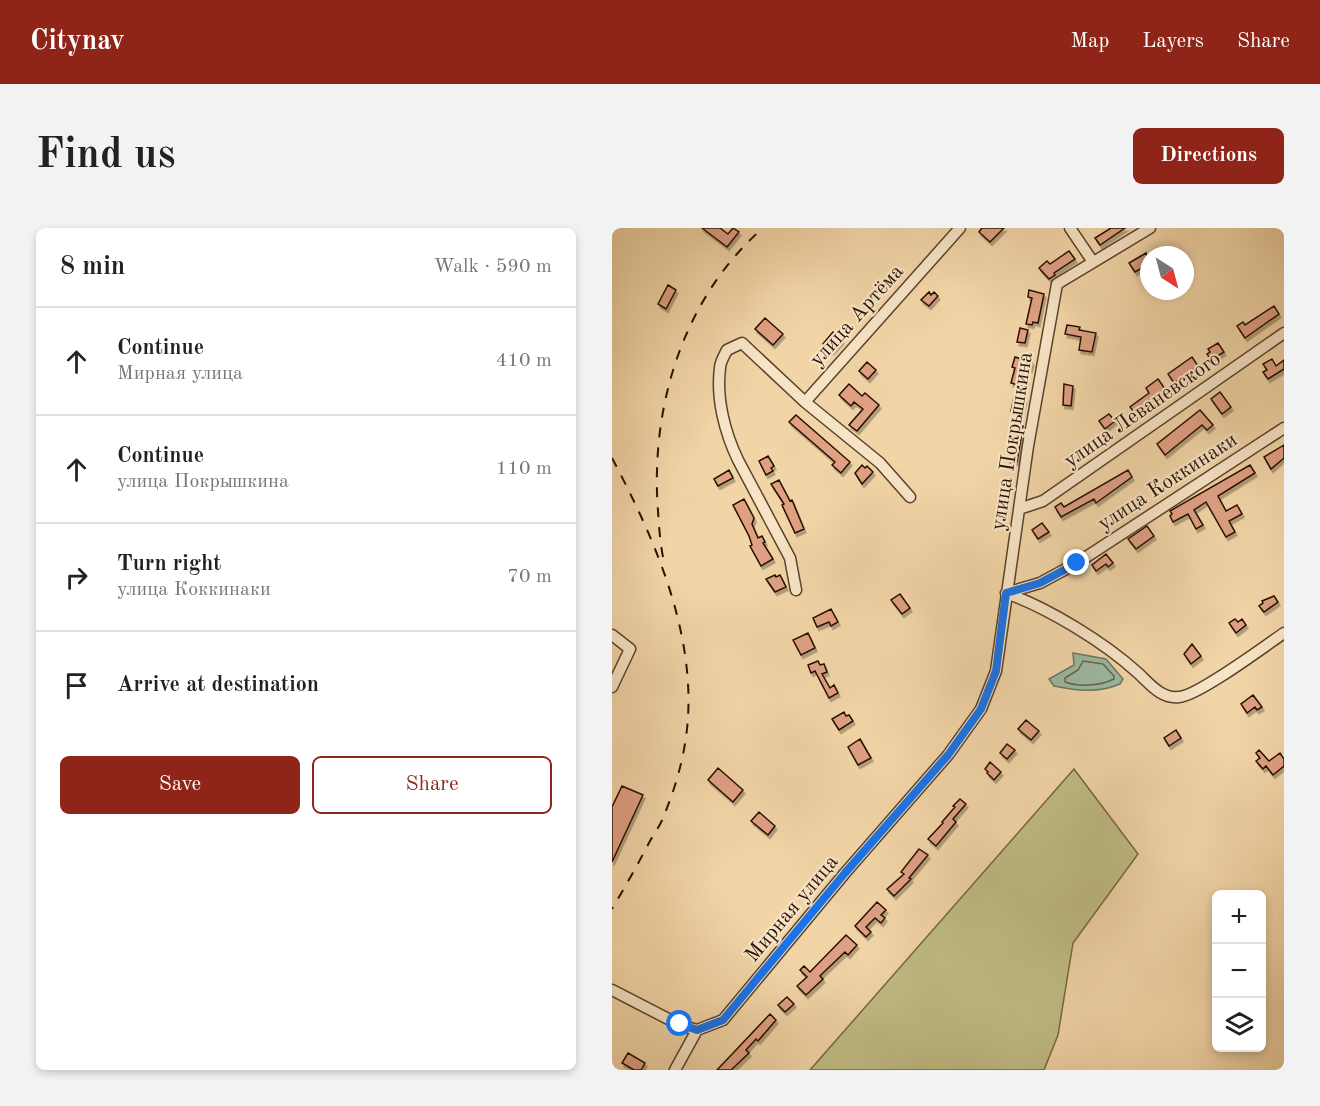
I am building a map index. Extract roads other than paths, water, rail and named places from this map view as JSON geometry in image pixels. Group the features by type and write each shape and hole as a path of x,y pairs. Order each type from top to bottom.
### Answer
{"street":[{"name":"улица Артёма","path":"805,402 960,228"},
{"path":"1070,228 1093,262"},
{"name":"улица Покрышкина","path":"981,709 996,671 1019,509 1057,284 1150,228"},
{"name":"улица Леваневского","path":"1019,509 1043,501 1284,333"},
{"path":"796,590 790,558 732,448 720,405 720,366 727,350 742,343 805,402 880,463 910,497"},
{"name":"улица Коккинаки","path":"1006,593 1040,583 1077,563 1284,428"},
{"path":"1006,593 1029,601 1107,648 1157,692 1179,698 1197,691 1284,633"},
{"path":"612,635 630,649 612,687"},
{"name":"Мирная улица","path":"697,1030 723,1020 845,873 948,755 981,709"},
{"path":"612,990 680,1024 697,1030 675,1070"}],"water":[{"path":"1073,653 1106,659 1123,679 1120,684 1096,690 1054,686 1049,679 1074,665"}],"railway":[{"path":"663,557 657,472 660,433 667,394 678,357 693,321 712,287 735,256 763,228"},
{"path":"612,458 643,521 669,589 686,658 688,694 684,750 669,803 660,824 612,909"}]}
